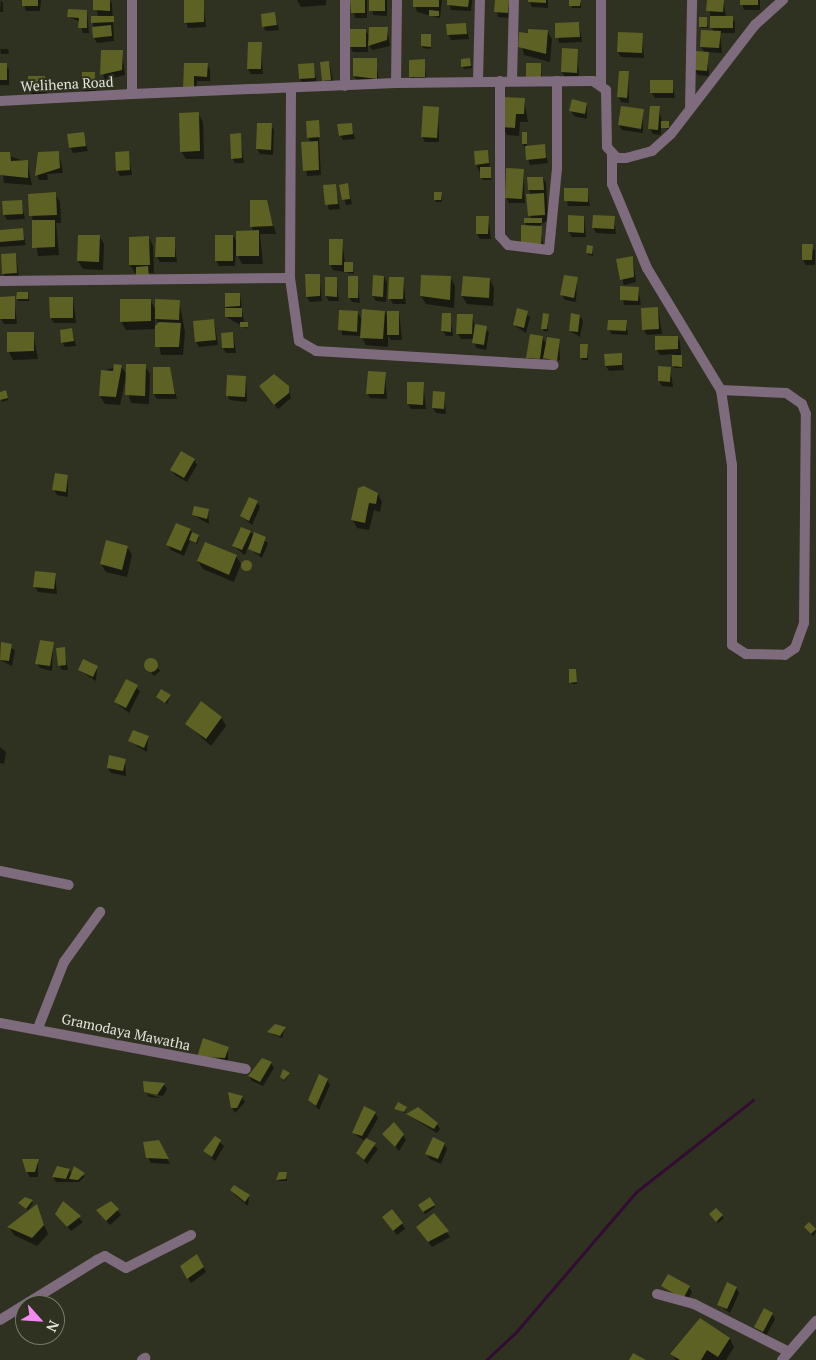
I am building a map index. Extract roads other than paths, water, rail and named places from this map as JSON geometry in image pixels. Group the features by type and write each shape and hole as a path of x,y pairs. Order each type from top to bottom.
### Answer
{"street":[{"name":"Welihena Road","path":"0,101 132,94 132,0"},
{"path":"345,0 345,86"},
{"path":"396,83 397,0"},
{"path":"478,81 480,0"},
{"path":"512,81 514,0"},
{"path":"601,0 601,84 606,90 607,147 612,154 612,184 647,268 721,390 732,465 730,638 732,645 746,654 785,655 795,648 804,623 806,414 802,404 786,393 721,390"},
{"path":"690,109 692,0"},
{"path":"612,154 626,158 652,151 690,109 755,25 781,1"},
{"path":"132,94 478,81 557,81 601,84"},
{"path":"500,81 500,236 508,246 550,250 557,168 557,81"},
{"path":"291,89 290,278 299,341 316,351 554,365"},
{"path":"0,280 290,278"},
{"path":"0,871 69,885"},
{"path":"38,1028 64,962 100,912"},
{"name":"Gramodaya Mawatha","path":"0,1023 129,1044 174,1058 246,1069"},
{"path":"0,1320 105,1256 126,1268 190,1235"},
{"path":"657,1294 694,1304 786,1356 816,1321"}],"waterway":[{"path":"486,1360 516,1332 636,1192 753,1100"}]}
